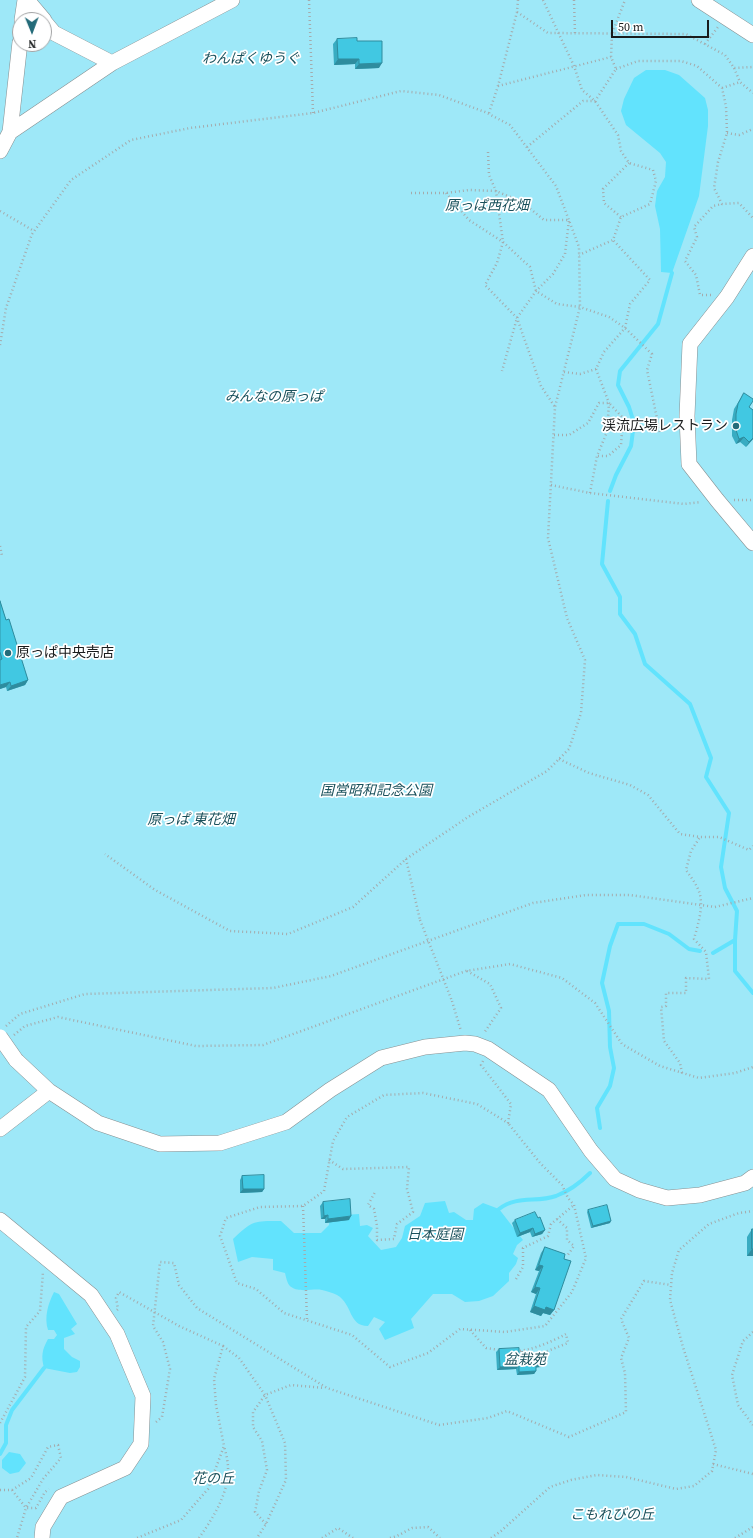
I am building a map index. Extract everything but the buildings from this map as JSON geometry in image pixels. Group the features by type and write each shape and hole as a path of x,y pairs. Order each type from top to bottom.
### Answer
{"street":[{"path":"24,12 26,0"},
{"path":"26,0 37,12"},
{"path":"10,132 112,63 232,0"},
{"path":"699,0 753,35"},
{"path":"52,30 112,63"},
{"path":"0,151 10,132 19,52"},
{"path":"753,256 727,297 690,344 687,416 689,464 753,543"},
{"path":"6,1033 16,1060 49,1091 98,1123 160,1144 220,1143 286,1122 330,1090 381,1058 425,1047 476,1046 549,1090 591,1151 615,1179 639,1190 667,1198 700,1195 745,1183 753,1177"},
{"path":"0,1129 49,1091"},
{"path":"0,1220 91,1295 117,1334 143,1396 141,1444 125,1468 61,1497 43,1527 42,1538"}],"path":[{"path":"309,0 313,113"},
{"path":"488,113 498,86 517,12 518,0"},
{"path":"543,0 574,66 582,90 595,100 618,134 621,151 629,163 653,170 656,181 650,204 621,217 613,240 579,255"},
{"path":"574,0 575,34"},
{"path":"616,69 610,57 612,34 625,0"},
{"path":"517,12 548,33 686,34 725,55 734,68 740,82 753,93"},
{"path":"705,44 726,18"},
{"path":"498,86 610,57"},
{"path":"595,100 616,69 638,61 681,60 697,66 722,88 726,106 727,133 718,162 714,188 722,204"},
{"path":"734,68 753,67"},
{"path":"722,88 740,82"},
{"path":"0,346 6,308 34,231 71,180 131,140 190,128 313,113 401,91 439,95 488,113 510,124 556,186 578,247 580,307 555,407 548,538 567,618 585,660 581,713 569,749 548,771 468,817 406,859 352,907 288,934 230,931 155,890 105,854"},
{"path":"526,147 583,101 595,100"},
{"path":"727,133 739,135 753,129"},
{"path":"488,152 489,175 496,191 504,242 497,264 486,285 517,318 541,386 555,407"},
{"path":"621,217 604,202 603,189 629,163"},
{"path":"411,193 446,193 469,190 496,191 522,202 544,220 568,220"},
{"path":"446,193 469,220 504,242 530,267 536,291 557,304 580,307 608,317 625,328 648,349 652,354 646,370 660,433"},
{"path":"727,297 700,295 696,275 685,261 697,237 694,227 713,206 722,204 739,203 753,218"},
{"path":"0,211 34,231"},
{"path":"502,371 517,318 536,291 553,274 565,254 568,220"},
{"path":"597,456 608,456 621,445 623,418 609,403 596,369 604,352 625,328 630,304 650,280 613,240"},
{"path":"564,372 580,374 596,369"},
{"path":"554,435 569,435 588,423 599,403 609,403"},
{"path":"590,493 597,456 607,432 609,403"},
{"path":"551,485 590,493 684,504 717,500 753,500"},
{"path":"0,546 2,556"},
{"path":"559,759 589,773 630,785 648,795 680,834 700,837 719,837 750,850 753,846"},
{"path":"682,1073 680,1063 664,1041 661,1007 666,1006 666,993 686,993 686,978 709,979 706,952 694,939 701,905 699,890 686,870 691,852 700,837"},
{"path":"406,859 420,920 452,1001 476,1046 481,1065 511,1104 508,1123"},
{"path":"6,1033 20,1014 85,994 273,988 331,976 533,903 586,895 630,894 715,907 753,898"},
{"path":"6,1033 58,1017 196,1046 263,1045 466,971 510,964 562,978 595,1003 622,1044 660,1066 699,1078 735,1073 753,1066"},
{"path":"466,971 490,984 501,1008 476,1046"},
{"path":"423,1093 477,1104 508,1123 540,1163 562,1185 568,1198 574,1205 586,1258 572,1292 545,1326 505,1332 460,1329 428,1353 390,1367 352,1335 284,1313 256,1289 237,1283 220,1236 226,1218 260,1207 303,1206 324,1191 329,1160 333,1141 347,1117 384,1095 423,1093"},
{"path":"329,1160 343,1169 409,1167 407,1189 413,1212 397,1224 394,1239 377,1240 377,1226 374,1209 368,1205 375,1192"},
{"path":"516,1279 524,1267 524,1248 548,1236 551,1224 574,1205"},
{"path":"303,1206 307,1320"},
{"path":"491,1538 550,1487 571,1480 597,1476 626,1477 676,1489 694,1486 712,1471 716,1450 683,1347 670,1300 672,1273 679,1250 709,1224 739,1213 753,1211"},
{"path":"557,1219 567,1228 567,1240 574,1246 567,1256"},
{"path":"0,1422 25,1377 26,1327 40,1311 44,1257"},
{"path":"141,1434 162,1417 170,1369 163,1342 153,1326 160,1262 174,1263 179,1285 198,1308 327,1388"},
{"path":"266,1524 255,1512 259,1491 267,1470 262,1441 253,1427 253,1412 265,1395 291,1385 327,1388 439,1425 488,1418 507,1411 569,1437 626,1412 625,1373 621,1358 629,1338 621,1319 644,1281 671,1285"},
{"path":"107,1319 118,1309 116,1298 119,1292 155,1314 223,1346 239,1358 265,1395 285,1443 286,1480 266,1524 257,1538"},
{"path":"470,1330 486,1348 503,1350"},
{"path":"753,1332 743,1341 732,1375 738,1405 753,1425"},
{"path":"509,1351 522,1351 552,1341 566,1334 568,1343 537,1355"},
{"path":"199,1538 215,1516 228,1480 228,1466 216,1405 214,1379 223,1346"},
{"path":"522,1351 522,1356 530,1356"},
{"path":"0,1490 12,1490 31,1478 48,1446 58,1445 61,1458 43,1479 26,1508 17,1538"},
{"path":"137,1538 181,1520 208,1489 224,1446"},
{"path":"713,1464 753,1474"},
{"path":"12,1490 26,1508"},
{"path":"390,1538 412,1528 428,1527 440,1538"},
{"path":"735,1538 753,1527"},
{"path":"322,1538 338,1528 353,1538"}],"green space":[{"name":"国営昭和記念公園","path":"0,0 753,0 753,1538 0,1538"}],"shaded area":[{"path":"646,70 665,70 679,75 705,98 708,110 708,126 699,196 672,273 661,272 660,229 655,206 657,191 665,177 666,162 660,153 626,125 621,111 624,99 634,78"},
{"path":"445,1201 449,1213 454,1212 466,1220 473,1220 474,1209 483,1203 499,1209 523,1240 517,1245 513,1254 518,1258 516,1264 509,1273 509,1281 493,1296 479,1301 465,1302 452,1294 433,1294 411,1319 414,1328 385,1340 379,1329 385,1322 374,1317 368,1326 362,1325 354,1319 346,1304 337,1295 322,1290 301,1290 292,1288 288,1284 285,1273 273,1270 273,1259 252,1257 238,1262 233,1239 245,1228 254,1223 281,1221 294,1233 321,1233 329,1225 330,1216 359,1214 360,1226 367,1225 373,1228 368,1236 381,1250 396,1247 402,1238 405,1226 420,1216 425,1203"},
{"path":"54,1292 59,1294 77,1324 71,1329 75,1334 64,1338 64,1349 72,1357 80,1361 80,1367 77,1372 70,1373 44,1368 42,1356 44,1346 48,1339 54,1339 57,1335 54,1330 48,1330 46,1320 48,1306"},
{"path":"9,1452 20,1454 26,1463 19,1472 10,1474 2,1468 2,1460"}],"waterway":[{"path":"610,491 616,475 631,446 634,423 629,407 618,385 620,371 658,324 672,273"},
{"path":"608,501 602,564 620,597 620,614 635,634 645,664 690,704 711,758 706,777 729,813 721,867 725,888 737,911 735,940 713,953"},
{"path":"600,1128 597,1108 610,1086 614,1068 610,1047 609,1011 602,983 610,946 618,924 644,924 669,934 689,949 700,951"},
{"path":"735,940 735,971 753,993"},
{"path":"499,1209 513,1202 556,1196 566,1192 590,1173"},
{"path":"0,1454 6,1443 6,1425 12,1410 44,1368"}],"place":[{"name":"渓流広場レストラン","path":"736,426"},
{"name":"原っぱ中央売店","path":"8,653"}],"park label":[{"name":"わんぱくゆうぐ","path":"251,59"},
{"name":"原っぱ西花畑","path":"487,206"},
{"name":"みんなの原っぱ","path":"274,397"},
{"name":"原っぱ 東花畑","path":"191,820"},
{"name":"日本庭園","path":"435,1235"},
{"name":"盆栽苑","path":"525,1360"},
{"name":"花の丘","path":"213,1479"},
{"name":"こもれびの丘","path":"612,1515"}]}
